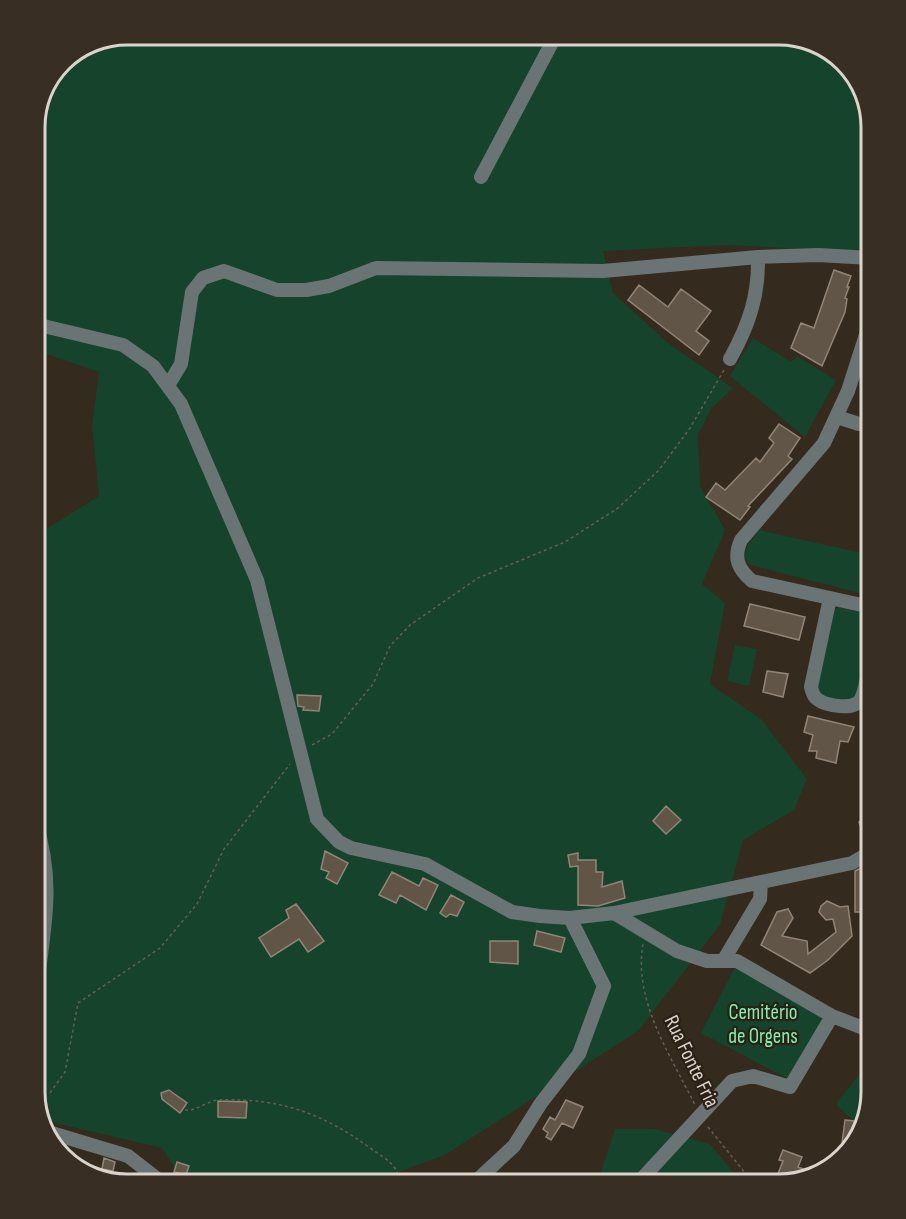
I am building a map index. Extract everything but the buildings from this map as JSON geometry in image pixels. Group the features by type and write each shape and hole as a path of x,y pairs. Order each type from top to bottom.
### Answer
{"street":[{"path":"481,177 551,45"},
{"path":"169,384 181,364 192,292 203,278 224,271 277,290 306,290 329,286 376,268 603,271 758,257 818,255 861,257"},
{"path":"728,362 743,335 753,307 758,285 758,257"},
{"path":"45,326 123,345 139,354 169,384 181,404 257,580 316,819 339,842 351,848 425,864 512,912 570,918 614,913 852,863 861,858"},
{"path":"861,350 837,417 819,449 741,540 736,550 739,568 752,581 861,605"},
{"path":"837,417 861,424"},
{"path":"830,598 811,687 812,694 818,700 848,706 856,705 861,699"},
{"path":"45,868 47,917 45,930"},
{"path":"723,961 760,899 761,882"},
{"path":"614,913 677,951 707,961 737,961 832,1016 861,1027"},
{"path":"484,1174 514,1146 542,1103 579,1054 604,986 570,918"},
{"path":"646,1174 701,1116 725,1087 740,1078 753,1076 790,1087 832,1016"},
{"path":"57,1135 128,1156 151,1174"}],"path":[{"path":"46,1101 65,1072 78,1003 160,948 197,904 224,849 284,770 308,747 332,734 373,684 390,646 410,625 478,578 565,542 618,508 659,470 690,428 728,362"},
{"name":"Rua Fonte Fria","path":"646,934 642,946 641,968 645,994 664,1043 701,1116 725,1151 745,1174"},
{"path":"186,1110 191,1111 216,1100 244,1100 281,1104 314,1113 342,1128 393,1165 398,1174"}],"green space":[{"path":"127,45 785,45 811,51 829,62 847,81 857,100 861,127 861,252 726,245 603,251 613,293 668,343 733,388 711,409 698,435 700,486 725,530 702,584 725,603 710,684 761,719 807,779 794,810 743,840 720,925 638,1031 445,1155 393,1174 178,1174 162,1148 50,1122 45,1092 45,926 47,917 45,905 45,530 99,496 92,425 99,372 45,353 45,121 48,105 59,81 81,59 95,51"},
{"path":"753,338 791,362 797,356 836,380 805,437 730,376"},
{"path":"759,530 861,553 861,593 750,565 744,556 748,545"},
{"path":"841,606 861,611 861,673 857,695 848,702 822,696 815,688 832,611"},
{"path":"735,645 757,649 749,686 727,681"},
{"name":"Cemitério de Orgens","path":"735,967 825,1015 790,1080 701,1033"},
{"path":"861,1073 861,1092 855,1123 837,1106 837,1102"},
{"path":"615,1129 655,1129 710,1144 735,1174 600,1174"}]}
